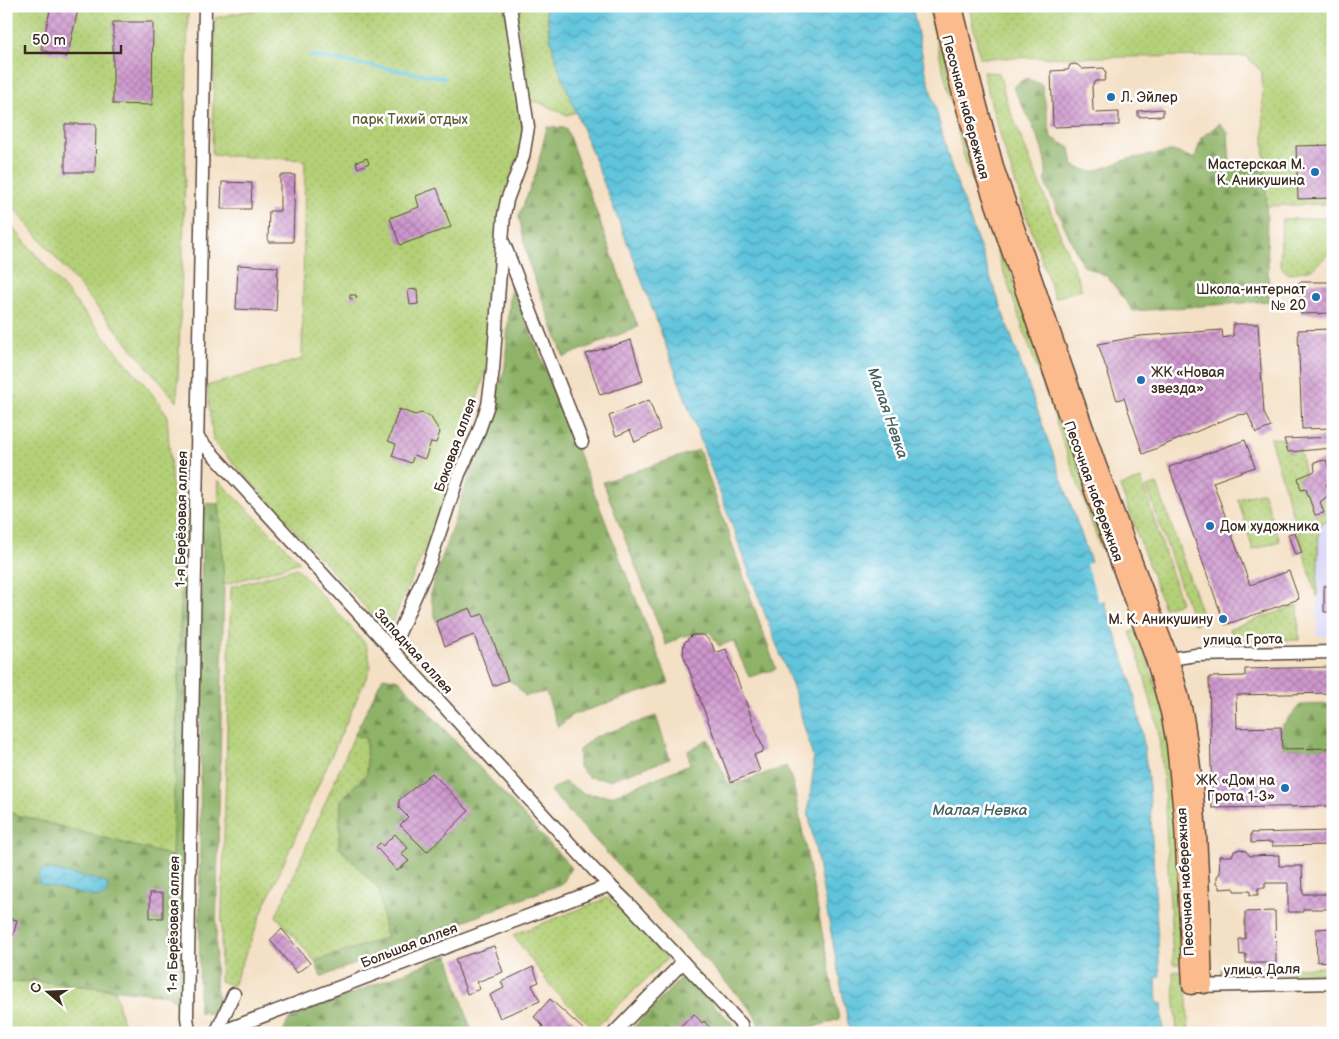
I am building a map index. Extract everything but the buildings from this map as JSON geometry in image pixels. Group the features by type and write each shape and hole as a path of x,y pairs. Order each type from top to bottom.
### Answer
{"main road":[{"name":"Песочная набережная","path":"940,6 956,76 984,175 1089,480 1162,661"},
{"name":"Песочная набережная","path":"954,6 996,170 1097,463 1162,661 1176,754 1198,986"}],"street":[{"name":"1-я Берёзовая аллея","path":"189,1033 187,1007 204,6"},
{"name":"Боковая аллея","path":"392,649 430,562 459,474 477,436 488,405 493,369 504,215 507,200 523,157 528,127 510,6"},
{"path":"503,242 582,442"},
{"name":"Западная аллея","path":"197,436 610,885 741,1024 743,1033"},
{"name":"улица Грота","path":"1162,661 1196,655 1333,652"},
{"name":"Большая аллея","path":"223,1032 610,885"},
{"path":"614,1033 683,962"},
{"name":"улица Даля","path":"1198,986 1333,983"},
{"path":"223,1032 223,1017 234,994"}],"shaded area":[{"path":"1333,521 1333,636 1317,636 1319,523"}],"green space":[{"path":"6,6 167,6 188,11 184,219 177,402 20,215 6,202"},
{"name":"парк Тихий отдых","path":"270,6 505,6 523,117 522,144 512,174 491,349 484,377 433,531 388,632 213,441 207,386 302,359 305,160 212,155 215,18"},
{"path":"515,6 545,6 553,49 576,112 567,115 538,102 531,102"},
{"path":"928,6 933,6 968,151 1107,548 1101,549 963,153"},
{"path":"969,6 1333,6 1333,204 1266,206 1262,72 1246,56 980,58"},
{"path":"983,72 999,73 1007,103 1082,289 1055,298 1007,158"},
{"path":"1026,78 1042,85 1051,137 1070,148 1073,166 1093,172 1128,159 1173,151 1195,159 1201,138 1220,123 1228,133 1230,166 1265,164 1269,301 1133,311 1107,276 1082,265 1045,183 1045,159 1041,147 1013,87"},
{"path":"547,127 566,128 638,327 564,357 529,264 519,216 536,173"},
{"path":"1333,218 1333,250 1312,269 1288,274 1280,265 1282,219"},
{"path":"6,219 150,391 167,414 173,504 184,511 172,856 6,812"},
{"path":"511,282 669,683 572,715 558,727 546,692 525,696 515,684 508,680 483,614 474,617 470,608 436,621 430,593 505,368"},
{"path":"1270,438 1284,439 1288,452 1300,451 1305,475 1298,478 1301,490 1306,489 1315,515 1324,513 1320,502 1326,484 1333,481 1333,521 1319,523 1317,597"},
{"path":"699,450 776,669 749,677 733,641 719,646 710,632 683,636 666,645 603,482"},
{"path":"1141,479 1181,603 1164,608 1120,486"},
{"path":"218,480 300,562 224,585"},
{"path":"1157,484 1204,620 1194,624 1147,487"},
{"path":"1263,492 1280,541 1253,550 1238,499"},
{"path":"202,503 219,504 224,585 215,984 219,1000 212,1014 199,1012"},
{"path":"191,515 181,1004 167,995 36,981 6,982 6,812 172,856 184,525"},
{"path":"297,568 366,644 371,667 264,907 233,986 220,981 231,587"},
{"path":"1298,605 1299,640 1232,640 1229,629"},
{"path":"1137,630 1168,723 1185,964 1173,964 1164,785 1158,729 1144,675 1130,632"},
{"path":"383,677 399,680 571,867 563,883 321,977 315,961 386,938 379,889 339,847 341,800 367,773 366,739 355,734"},
{"path":"1333,704 1333,748 1282,749 1281,727 1300,705"},
{"path":"656,716 670,759 609,780 588,777 579,767 579,750 592,738"},
{"path":"355,734 366,738 367,773 341,800 339,847 379,889 386,938 315,961 276,916"},
{"path":"708,739 730,786 786,766 793,783 839,1019 795,1033 762,1033 754,1013 550,791 564,782 585,794 612,796 690,764 688,751"},
{"path":"608,898 667,959 594,1029 552,988 513,935"},
{"path":"448,955 472,1033 283,1033 289,1019"},
{"path":"1333,967 1333,973 1221,975 1221,969"},
{"path":"1185,971 1189,1033 1177,1033 1173,972"},
{"path":"684,975 734,1025 735,1033 628,1033"},
{"path":"36,981 115,990 125,1033 6,1033 6,982"}],"water":[{"name":"Малая Невка","path":"545,6 912,6 925,68 950,163 1091,562 1087,564 1100,602 1104,600 1131,680 1142,732 1149,786 1160,977 1156,978 1157,1003 1162,1003 1163,1033 850,1033 808,811 813,758 794,690 638,270 559,69 553,49"},
{"path":"51,870 103,881 107,883 108,891 106,895 98,898 40,884 38,879 40,871"}],"pier":[{"path":"1091,562 1092,565 1089,566 1101,598 1104,600 1099,602 1086,564"}],"waterway":[{"path":"311,56 445,78"}],"place":[{"name":"Л. Эйлер","path":"1111,97"},
{"name":"Мастерская М. К. Аникушина","path":"1315,172"},
{"name":"Школа-интернат № 20","path":"1316,297"},
{"name":"ЖК «Новая звезда»","path":"1141,380"},
{"name":"Дом художника","path":"1210,526"},
{"name":"М. К. Аникушину","path":"1223,619"},
{"name":"ЖК «Дом на Грота 1-3»","path":"1285,788"}]}
